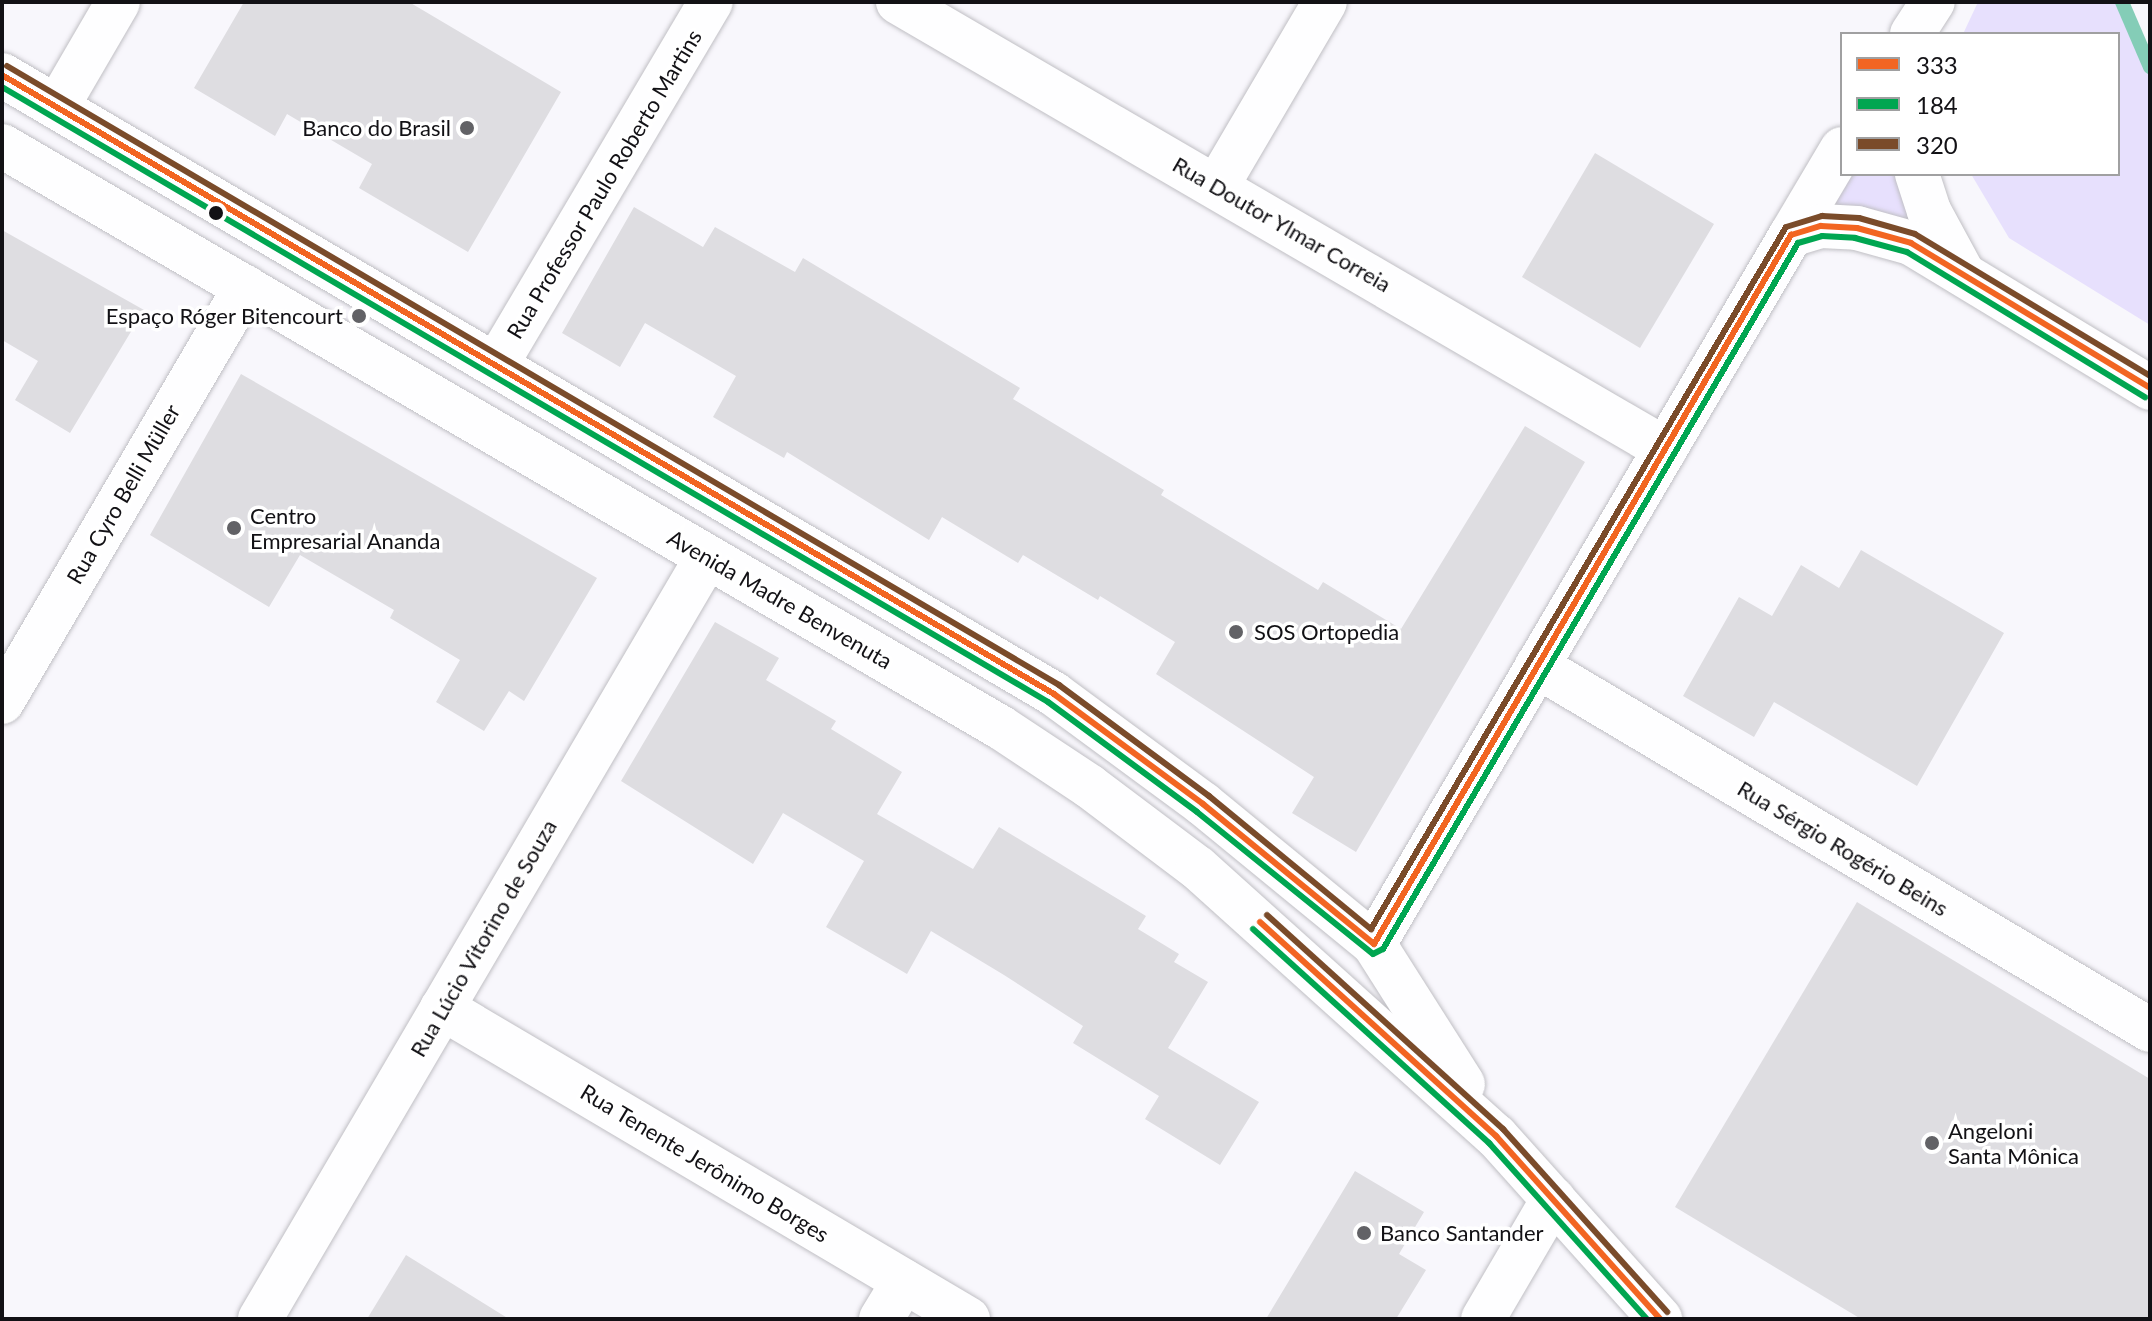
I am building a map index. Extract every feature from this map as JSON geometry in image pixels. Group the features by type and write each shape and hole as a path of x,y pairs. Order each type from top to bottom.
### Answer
{"main road":[{"path":"57,107 118,2"},
{"name":"Rua Professor Paulo Roberto Martins","path":"496,365 711,2"},
{"name":"Rua Doutor Ylmar Correia","path":"898,2 1665,449"},
{"path":"1217,186 1325,2"},
{"name":"Avenida Madre Benvenuta","path":"2,75 1054,694 1192,795 1374,944 1496,1136"},
{"name":"Avenida Madre Benvenuta","path":"2,146 1000,727 1089,786 1198,868 1496,1136 1660,1319"},
{"path":"1374,944 1840,152"},
{"path":"1918,176 1929,211 1961,270"},
{"path":"1791,235 1821,226 1857,228 1911,243 1961,270 2150,388"},
{"name":"Rua Cyro Belli Müller","path":"2,702 245,287"},
{"name":"Rua Lúcio Vitorino de Souza","path":"260,1319 707,557"},
{"name":"Rua Sérgio Rogério Beins","path":"1537,666 2150,1030"},
{"name":"Rua Tenente Jerônimo Borges","path":"442,1008 968,1319"},
{"path":"1483,1319 1553,1199"},
{"path":"881,1319 904,1281"}],"shaded area":[{"path":"1978,2 2122,2 2150,67 2150,325 2009,238 1972,176 2120,176 2120,32 1964,32"},
{"path":"1847,176 1907,176 1926,232 1829,206"}],"building":[{"path":"244,2 409,2 561,92 468,252 359,188 372,164 287,114 275,136 194,88"},
{"path":"1595,153 1714,224 1640,348 1522,277"},
{"path":"634,207 703,247 715,227 795,272 803,258 1020,388 1013,399 1164,490 1161,495 1318,590 1323,582 1401,629 1525,426 1585,462 1356,852 1292,813 1314,777 1156,674 1175,642 1100,596 1098,600 1023,555 1018,563 942,517 929,540 787,452 784,458 713,417 736,376 645,323 620,367 562,333"},
{"path":"2,230 144,310 70,433 15,400 38,361 2,340"},
{"path":"241,374 597,578 524,701 509,691 484,731 436,702 460,660 390,618 394,610 300,555 269,607 150,535"},
{"path":"1861,550 2004,633 1917,786 1774,702 1754,737 1683,696 1739,597 1772,616 1801,565 1839,588"},
{"path":"715,622 779,658 766,680 836,721 831,729 902,772 877,814 973,869 999,827 1146,916 1138,929 1179,954 1174,962 1208,982 1168,1048 1259,1102 1220,1165 1145,1119 1159,1096 1073,1043 1083,1026 1004,975 931,931 907,974 826,927 864,861 783,813 753,864 621,781"},
{"name":"Angeloni Santa Mônica","path":"1857,902 2150,1079 2150,1319 1861,1319 1675,1207"},
{"name":"Banco Santander","path":"1355,1171 1424,1212 1399,1254 1426,1270 1396,1319 1266,1319"},
{"path":"406,1255 509,1319 367,1319"}],"waterway":[{"path":"2122,2 2150,67"}],"transit line":[{"name":"320","path":"7,66 1059,685 1209,796 1371,929 1786,227 1822,216 1859,218 1915,234 2150,376"},
{"name":"333","path":"2,75 1054,694 1203,804 1374,944 1791,235 1821,226 1857,228 1911,243 2150,388"},
{"name":"184","path":"2,87 1048,702 1197,812 1373,954 1383,949 1798,243 1822,236 1855,238 1907,252 2145,397"},
{"name":"320","path":"1267,915 1503,1129 1667,1312"},
{"name":"333","path":"1260,922 1496,1136 1660,1319"},
{"name":"184","path":"1253,929 1489,1143 1647,1319"}],"place":[{"name":"Banco do Brasil","path":"467,128"},
{"name":"Espaço Róger Bitencourt","path":"359,316"},
{"name":"Centro Empresarial Ananda","path":"234,528"},
{"name":"SOS Ortopedia","path":"1236,632"},
{"name":"Angeloni Santa Mônica","path":"1932,1143"},
{"name":"Banco Santander","path":"1364,1233"}]}
